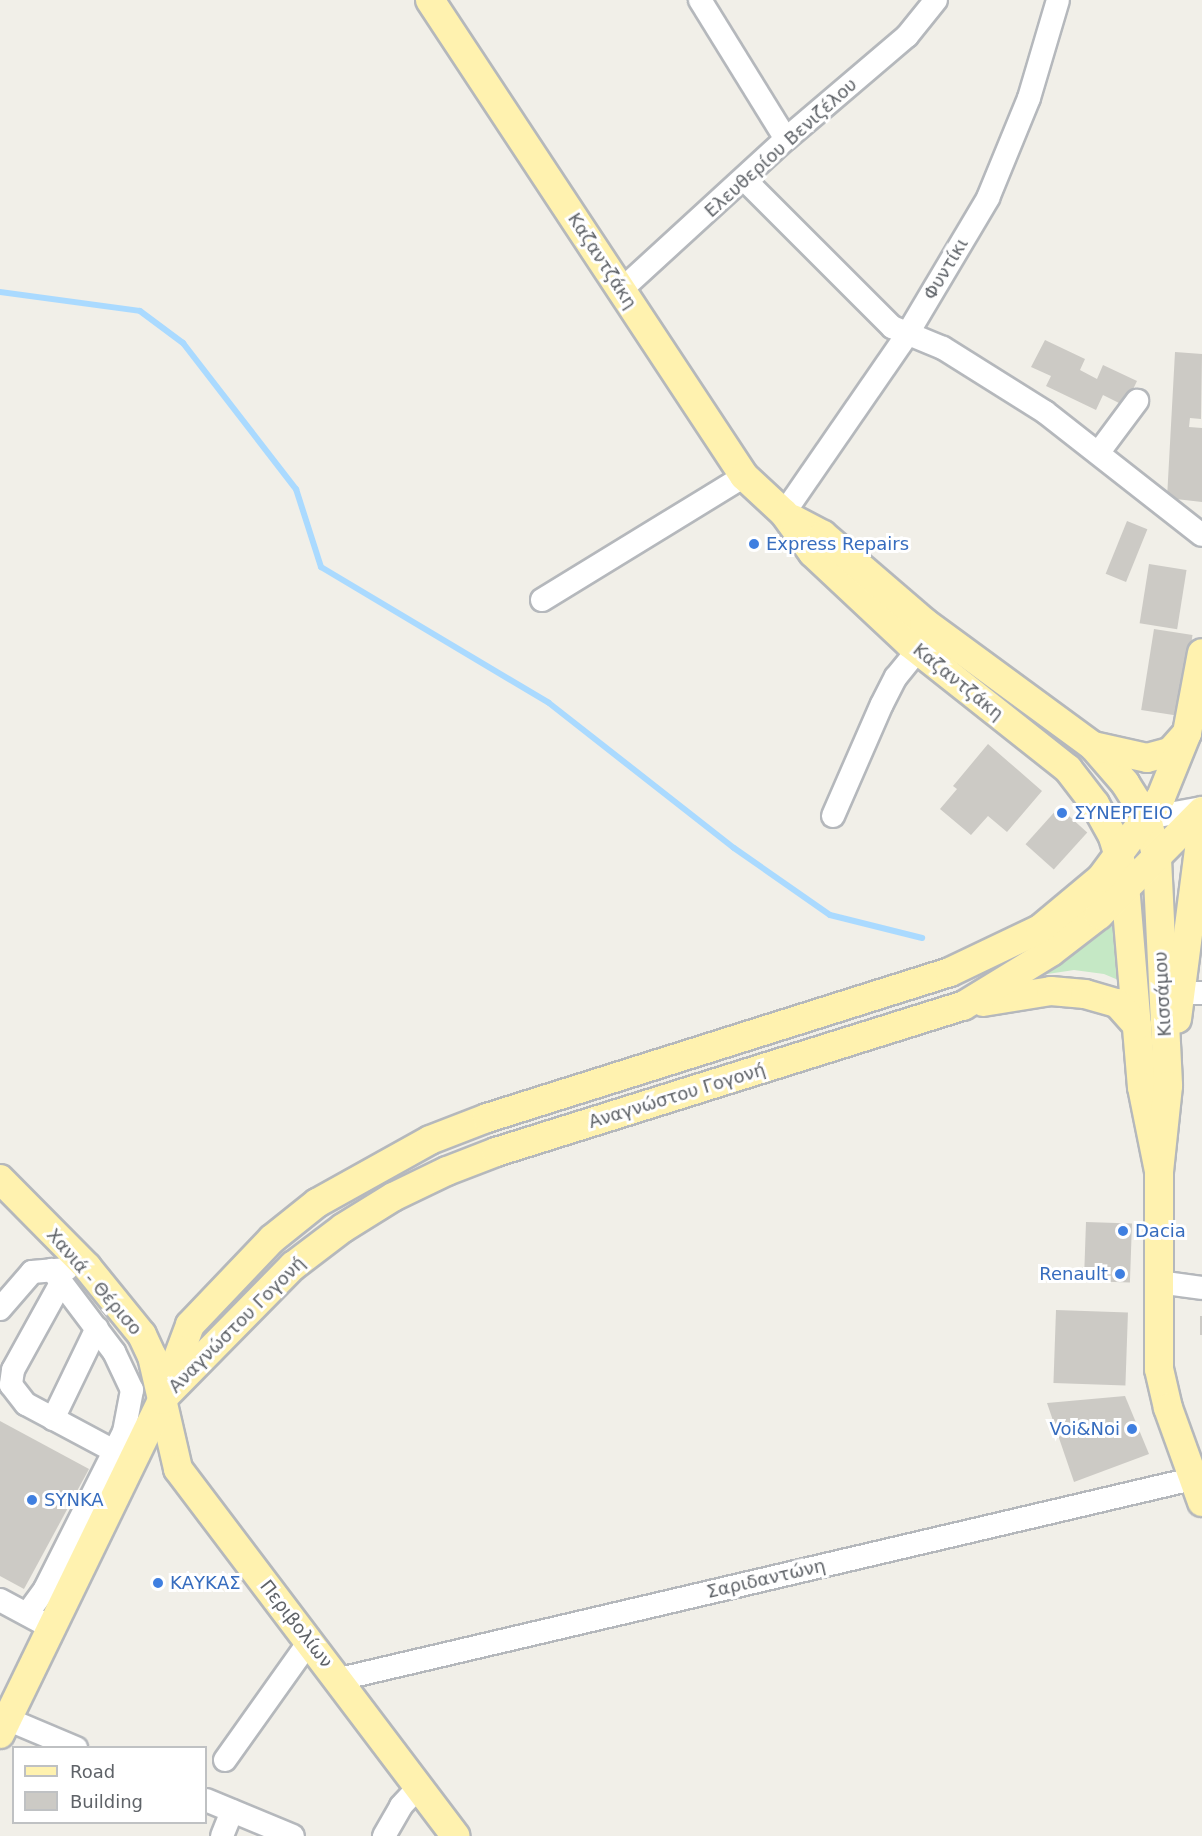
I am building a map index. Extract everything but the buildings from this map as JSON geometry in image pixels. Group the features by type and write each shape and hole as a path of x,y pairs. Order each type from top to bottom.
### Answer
{"main road":[{"name":"Καζαντζάκη","path":"430,0 744,476 784,513 813,553 918,650 1068,769 1095,804 1120,856"},
{"name":"Καζαντζάκη","path":"784,513 823,535 924,622 1093,746 1125,783 1147,818"},
{"name":"Αναγνώστου Γογονή","path":"4,1726 162,1400 179,1346 206,1304 272,1239 317,1203 371,1170 430,1140 487,1118 950,972 1040,929 1084,895 1120,856 1147,818 1172,776 1187,733 1202,653"},
{"path":"1093,746 1147,758 1170,752 1187,733"},
{"name":"Κισσάμου","path":"1147,818 1157,859 1168,1086 1159,1171 1159,1369 1168,1408 1197,1490"},
{"path":"1168,1086 1191,993 1198,825"},
{"name":"Αναγνώστου Γογονή","path":"162,1400 293,1266 343,1228 447,1171 963,1006 1051,952 1127,890 1157,859 1198,825"},
{"name":"Κισσάμου","path":"1120,856 1127,890 1142,1087 1159,1171"},
{"path":"963,1006 1065,991 1117,1003 1137,1025"},
{"name":"Χανιά - Θέρισο","path":"0,1179 87,1267 145,1341 162,1400"},
{"name":"Περιβολίων","path":"162,1400 177,1469 309,1642 340,1679 418,1788 456,1836"}],"street":[{"path":"700,0 786,139"},
{"name":"Ελευθερίου Βενιζέλου","path":"620,291 745,180 786,139 907,36 936,0"},
{"name":"Φυντίκι","path":"784,513 908,333 988,198 1029,98 1058,0"},
{"path":"745,180 891,327 954,354 1045,412 1099,452 1202,535"},
{"path":"1099,452 1137,401"},
{"path":"542,600 744,476"},
{"path":"833,816 882,704 896,677 918,650"},
{"path":"1147,818 1198,825"},
{"path":"1147,818 1198,825"},
{"path":"0,1309 24,1278 32,1272 57,1276 87,1267"},
{"path":"27,1614 45,1589 123,1432 132,1390 125,1371 97,1328 57,1276"},
{"path":"57,1276 11,1377 18,1399 114,1451"},
{"path":"1158,1281 1202,1288"},
{"path":"53,1419 97,1328"},
{"name":"Σαριδαντώνη","path":"340,1679 1197,1490"},
{"path":"0,1600 52,1629"},
{"path":"225,1760 309,1642"},
{"path":"4,1726 69,1746"},
{"path":"384,1836 418,1788"},
{"path":"207,1800 293,1836"},
{"path":"222,1836 232,1811"}],"green space":[{"path":"1117,923 1123,982 1104,974 1074,970 1041,975 1039,972"}],"waterway":[{"path":"0,292 140,311 183,343 296,489 321,567 549,703 734,848 830,915 922,938"}],"place":[{"name":"Express Repairs","path":"754,544"},
{"name":"ΣΥΝΕΡΓΕΙΟ","path":"1062,813"},
{"name":"Dacia","path":"1123,1231"},
{"name":"Renault","path":"1120,1274"},
{"name":"Voi&Noi","path":"1132,1429"},
{"name":"SYNKA","path":"32,1500"},
{"name":"ΚΑΥΚΑΣ","path":"158,1583"}]}
